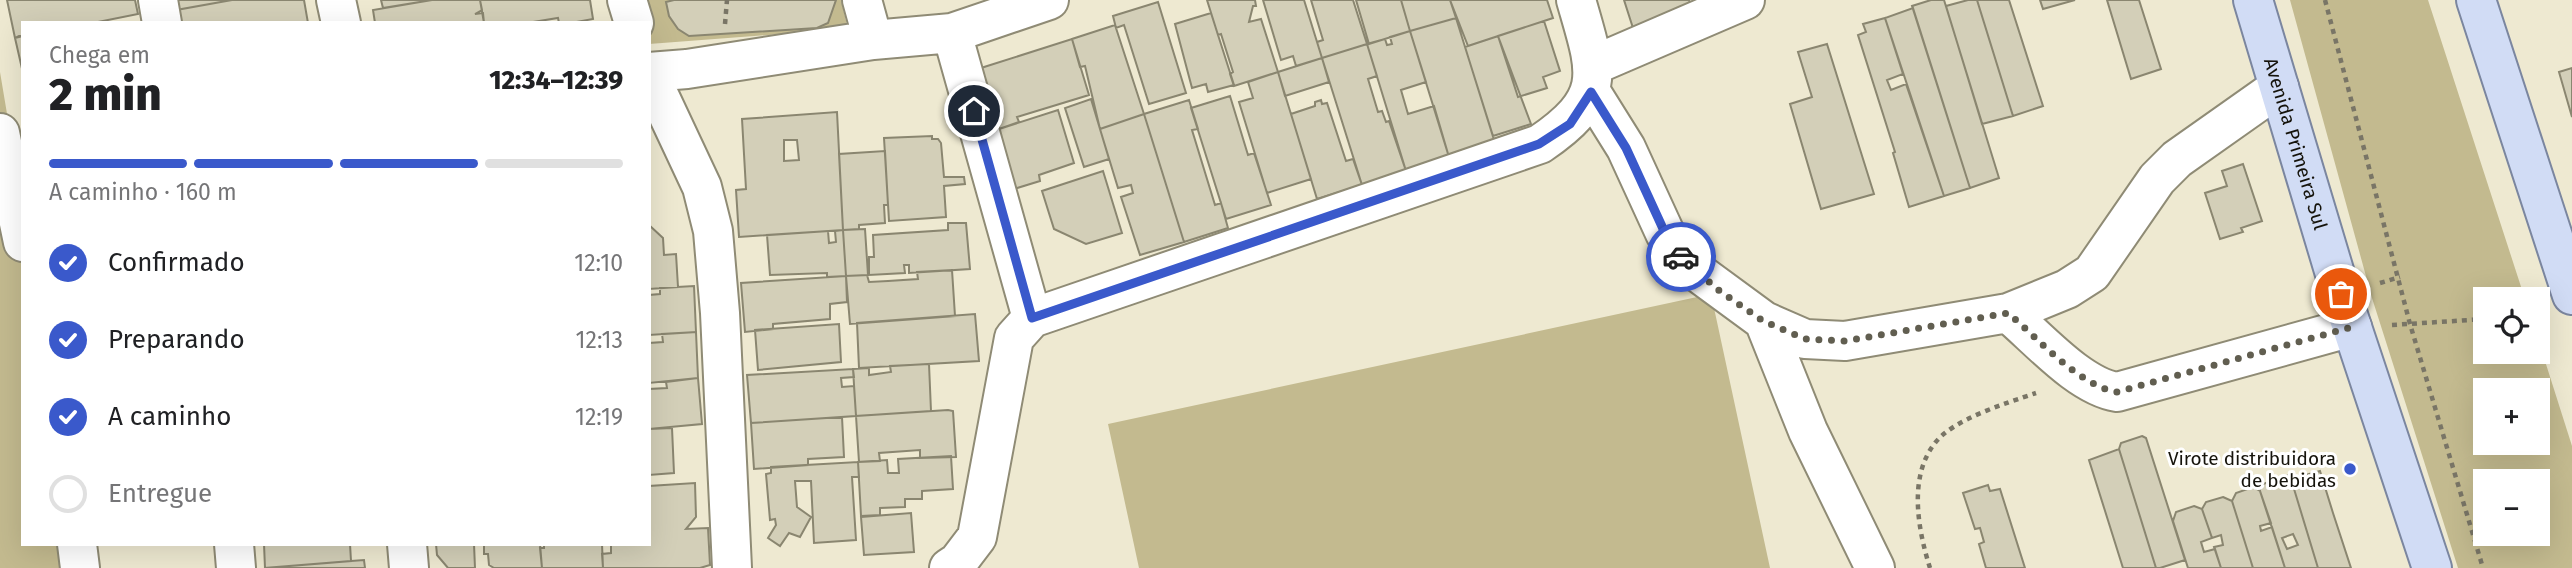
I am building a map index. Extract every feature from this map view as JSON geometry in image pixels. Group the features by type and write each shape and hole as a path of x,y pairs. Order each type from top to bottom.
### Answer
{"main road":[{"name":"Avenida Primeira Sul","path":"2253,0 2352,327 2431,568"},
{"path":"2476,0 2572,295"}],"street":[{"path":"158,0 162,21"},
{"path":"336,0 341,21"},
{"path":"627,0 633,21"},
{"path":"862,0 873,40"},
{"path":"651,73 873,40 952,33 1049,0"},
{"path":"1576,0 1593,79 1665,233 1685,262 1763,321 1805,339 1845,341 2008,313 2067,289 2092,272 2157,179 2177,159 2279,87"},
{"path":"949,568 958,562 977,537 1014,338 1032,318 1539,144 1570,124 1593,79 1745,0"},
{"path":"952,33 1032,318"},
{"path":"651,82 664,143 702,187 713,231 720,313 732,568"},
{"path":"0,133 21,233"},
{"path":"2008,313 2083,378 2100,389 2117,392 2352,327"},
{"path":"1763,321 1808,431 1875,568"},
{"path":"77,546 80,568"},
{"path":"234,546 236,568"},
{"path":"407,546 409,568"}],"path":[{"path":"2325,0 2410,324 2483,568"},
{"path":"2352,327 2473,320"}],"shaded area":[{"path":"613,0 841,0 848,29 651,44 651,21 646,21"},
{"path":"2290,0 2428,0 2521,287 2473,287 2473,364 2546,364 2572,446 2572,568 2458,568 2372,298"},
{"path":"0,72 21,197 21,546 78,546 82,568 0,568"},
{"path":"1711,294 1770,568 1139,568 1108,424"}],"building":[{"path":"7,0 135,0 138,14 103,21 21,21 21,36 15,38"},
{"path":"174,0 232,0 176,10"},
{"path":"232,0 304,0 308,21 178,21 176,10"},
{"path":"381,0 432,0 383,8"},
{"path":"432,0 480,0 482,10 475,14 483,13 484,21 375,21 373,10"},
{"path":"480,0 590,0 593,19 582,21 559,21 558,18 539,21 484,21"},
{"path":"836,0 828,23 817,28 689,36 678,29 669,16 666,2"},
{"path":"1207,0 1255,0 1256,6 1253,6 1249,22 1261,19 1278,72 1234,86 1230,74 1233,72"},
{"path":"1263,0 1304,0 1322,58 1296,66 1293,56 1281,60"},
{"path":"1311,0 1353,0 1367,44 1322,58 1317,42 1323,40"},
{"path":"1356,0 1401,0 1410,31 1369,44"},
{"path":"1401,0 1450,0 1456,18 1410,31"},
{"path":"1450,0 1547,0 1553,18 1468,46"},
{"path":"1624,0 1689,0 1692,9 1633,28"},
{"path":"1931,0 1944,0 1999,178 1970,188 1912,6"},
{"path":"1977,0 2013,116 1982,124 1946,6"},
{"path":"1977,0 2009,0 2043,106 2013,116"},
{"path":"2040,0 2075,0 2043,9"},
{"path":"2107,0 2139,0 2161,69 2131,79"},
{"path":"1158,2 1186,93 1149,104 1124,25 1116,28 1113,16"},
{"path":"1913,8 1970,188 1944,196 1885,18"},
{"path":"1211,13 1234,85 1208,92 1206,84 1192,88 1175,24"},
{"path":"1456,18 1495,143 1449,157 1410,31"},
{"path":"1885,18 1903,74 1887,80 1891,90 1906,84 1944,196 1909,207 1893,153 1895,152 1858,35 1866,32 1863,24"},
{"path":"1544,21 1560,71 1543,77 1547,88 1518,97 1498,36"},
{"path":"1115,25 1144,114 1100,129 1085,66 1080,67 1072,39"},
{"path":"1410,31 1426,82 1401,90 1408,114 1434,106 1449,157 1406,171 1367,44 1385,39 1387,45 1392,44 1390,37"},
{"path":"21,36 21,64 15,38"},
{"path":"1498,36 1531,124 1493,136 1465,47"},
{"path":"1072,39 1089,95 1017,117 1019,122 999,129 981,68"},
{"path":"1367,44 1377,76 1368,79 1378,112 1382,111 1386,122 1389,121 1406,171 1362,185 1322,58"},
{"path":"1827,44 1874,194 1821,209 1790,104 1812,97 1798,52"},
{"path":"1322,58 1329,82 1285,96 1278,72"},
{"path":"2572,68 2572,117 2559,72"},
{"path":"1278,72 1311,179 1267,193 1239,102 1253,98 1248,82"},
{"path":"1230,96 1248,155 1254,153 1271,205 1226,219 1191,108"},
{"path":"1091,99 1109,159 1084,167 1065,108"},
{"path":"1189,100 1198,129 1192,130 1215,205 1221,203 1228,228 1184,242 1144,114"},
{"path":"1321,100 1322,104 1327,103 1346,161 1353,159 1362,185 1317,199 1291,114 1315,106 1315,102"},
{"path":"1058,110 1074,163 1039,175 1040,181 1014,189 996,130"},
{"path":"837,112 843,230 739,237 736,190 746,189 742,119","holes":["784,140 797,140 799,160 784,161"]},
{"path":"1144,114 1184,242 1140,255 1121,197 1133,193 1131,185 1118,188 1100,129"},
{"path":"932,136 932,139 938,139 941,143 944,177 964,177 965,184 944,186 946,217 889,221 884,138"},
{"path":"885,151 888,205 884,205 885,223 859,225 859,229 843,230 839,154"},
{"path":"2243,164 2262,221 2241,228 2243,232 2220,239 2205,193 2227,186 2222,171"},
{"path":"1103,171 1122,233 1086,244 1054,229 1042,191"},
{"path":"948,223 966,223 970,269 909,273 909,265 904,265 905,273 869,275 869,257 874,257 873,235 948,230"},
{"path":"651,227 663,238 664,255 676,254 678,287 651,289"},
{"path":"865,229 868,275 846,276 843,230"},
{"path":"843,230 846,276 827,277 827,273 770,275 767,235 828,231 829,243 836,242 835,231"},
{"path":"952,270 955,316 850,324 846,276 867,275 869,282 888,281 918,279 917,272"},
{"path":"846,276 847,302 830,304 830,319 773,324 773,329 745,332 741,283"},
{"path":"694,286 696,332 651,335 651,295 660,294 660,288"},
{"path":"975,314 979,361 859,368 857,323"},
{"path":"839,324 841,362 758,370 755,330"},
{"path":"696,332 698,378 651,383 651,343 663,342 662,334"},
{"path":"929,364 931,411 856,416 853,369 869,368 869,375 891,372 890,366"},
{"path":"853,369 854,377 841,378 842,387 854,386 856,416 751,423 747,375"},
{"path":"698,378 702,424 651,429 651,389 667,388 666,382"},
{"path":"953,411 956,457 920,458 920,450 879,453 880,461 859,462 856,416"},
{"path":"842,417 844,457 808,459 808,465 754,469 751,423"},
{"path":"672,428 674,473 651,475 651,429"},
{"path":"2142,436 2146,438 2185,560 2160,568 2156,568 2119,449 2121,443"},
{"path":"2119,449 2156,568 2123,568 2089,460"},
{"path":"951,456 953,489 922,491 922,499 905,499 905,507 880,508 880,515 861,516 858,462 887,460 888,473 899,473 898,459"},
{"path":"858,462 859,477 852,477 856,540 814,543 811,481 795,481 797,507 811,517 800,537 789,533 780,546 768,538 776,525 775,519 770,520 766,474 771,473 771,467"},
{"path":"2320,471 2351,568 2318,568 2291,479"},
{"path":"2289,475 2318,568 2285,568 2260,485","holes":["2293,534 2298,545 2287,549 2282,538"]},
{"path":"695,483 696,517 686,529 708,528 710,565 700,568 603,568 602,554 611,553 611,546 651,546 651,486"},
{"path":"1988,485 1990,491 2000,489 2025,568 1986,568 1979,544 1984,542 1980,528 1975,529 1963,493"},
{"path":"2253,487 2260,491 2271,523 2260,526 2261,531 2272,527 2285,568 2253,568 2232,501 2236,493"},
{"path":"2223,497 2232,501 2253,568 2221,568 2214,547 2223,545 2221,535 2212,538 2202,509 2206,502"},
{"path":"2194,506 2202,509 2212,538 2201,542 2204,552 2215,549 2221,568 2188,568 2173,521 2176,512"},
{"path":"911,513 914,552 864,555 861,517"},
{"path":"264,546 350,546 351,561 265,568"},
{"path":"436,546 474,546 475,568 448,568 437,555"},
{"path":"484,546 540,546 542,568 494,568 489,565 488,554 484,554"},
{"path":"602,546 603,568 542,568 540,548"},
{"path":"364,560 365,568 264,568 351,561"}],"way so far":[{"path":"1681,257 1717,289 1763,321 1805,339 1845,341 2008,313 2083,378 2100,389 2117,392 2352,327 2341,294"}],"place":[{"name":"Virote distribuidora de bebidas","path":"2350,469"}],"route":[{"path":"974,111 1032,318 1539,144 1570,124 1591,92 1626,148 1665,233 1681,257"}]}
